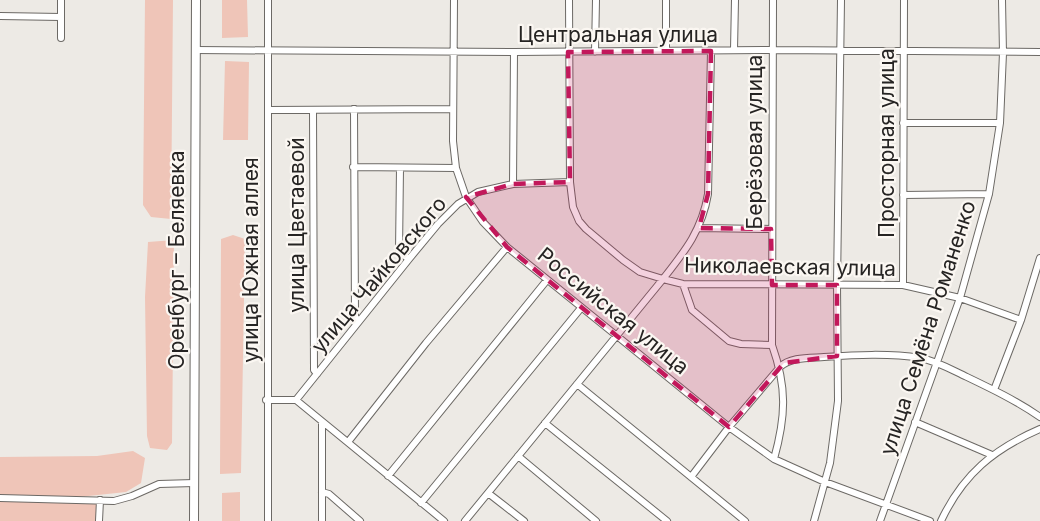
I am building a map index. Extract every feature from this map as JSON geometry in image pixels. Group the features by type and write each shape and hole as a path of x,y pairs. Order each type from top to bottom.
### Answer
{"main road":[{"name":"Оренбург – Беляевка","path":"194,521 196,0"}],"street":[{"path":"61,0 61,38"},
{"name":"улица Южная аллея","path":"268,0 268,521"},
{"name":"Российская улица","path":"453,0 453,141 456,168 466,197 483,222 507,247 581,308 729,427 774,459 825,482 930,521"},
{"name":"Николаевская улица","path":"569,0 570,182 573,207 579,221 623,260 640,272 683,284 903,285 960,298 1021,320"},
{"path":"595,52 596,0"},
{"path":"666,0 666,51"},
{"path":"734,50 735,0"},
{"name":"Берёзовая улица","path":"773,0 772,345 780,367 784,393 784,408 774,459"},
{"path":"814,521 837,423 841,0"},
{"name":"Просторная улица","path":"903,285 904,0"},
{"name":"улица Семёна Романенко","path":"880,521 960,298 989,194 1000,123 1004,52 1002,0"},
{"path":"0,16 61,17"},
{"name":"Центральная улица","path":"196,50 1040,52"},
{"path":"465,521 663,279 699,228 708,194 711,51"},
{"path":"513,184 514,52"},
{"path":"354,109 355,316 358,321"},
{"path":"269,110 453,109"},
{"name":"улица Цветаевой","path":"313,110 314,370 317,374"},
{"path":"903,123 1000,123"},
{"path":"353,167 456,168"},
{"path":"400,168 399,252 408,259"},
{"name":"улица Чайковского","path":"296,400 408,259 438,224 466,197 513,184 570,182"},
{"path":"903,195 989,194"},
{"path":"699,228 771,229"},
{"path":"348,442 426,343 507,247"},
{"path":"994,390 1021,320 1040,258"},
{"path":"388,476 547,280"},
{"path":"683,284 692,310 729,341 741,344 772,345"},
{"path":"421,503 581,308"},
{"path":"692,477 729,427 780,367 789,361 837,356 897,356 937,363 994,390 1040,417"},
{"path":"577,384 745,521"},
{"path":"267,400 296,400 444,521"},
{"path":"322,422 322,521"},
{"path":"915,422 992,455"},
{"path":"545,423 667,521"},
{"path":"941,521 965,482 992,455 1014,441 1040,429"},
{"path":"518,456 596,521"},
{"path":"0,498 114,501 159,484 194,483"},
{"path":"322,492 328,494 360,521"},
{"path":"488,492 524,521"},
{"path":"99,521 100,500"}],"highlighted area":[{"path":"711,51 708,194 699,228 771,229 772,285 837,285 837,356 784,363 729,427 507,247 466,197 513,184 570,182 568,52"}],"shaded area":[{"path":"145,0 173,0 171,219 151,217 143,205"},
{"path":"222,0 247,0 248,37 222,38"},
{"path":"225,61 249,62 248,140 223,140"},
{"path":"233,235 245,239 241,473 220,474 221,239"},
{"path":"174,240 172,443 167,450 150,448 147,436 145,297 148,242"},
{"path":"133,451 145,458 141,483 126,492 79,497 0,495 0,457 97,456"},
{"path":"240,492 240,521 222,521 222,493"},
{"path":"0,501 97,504 96,521 0,521"}]}
